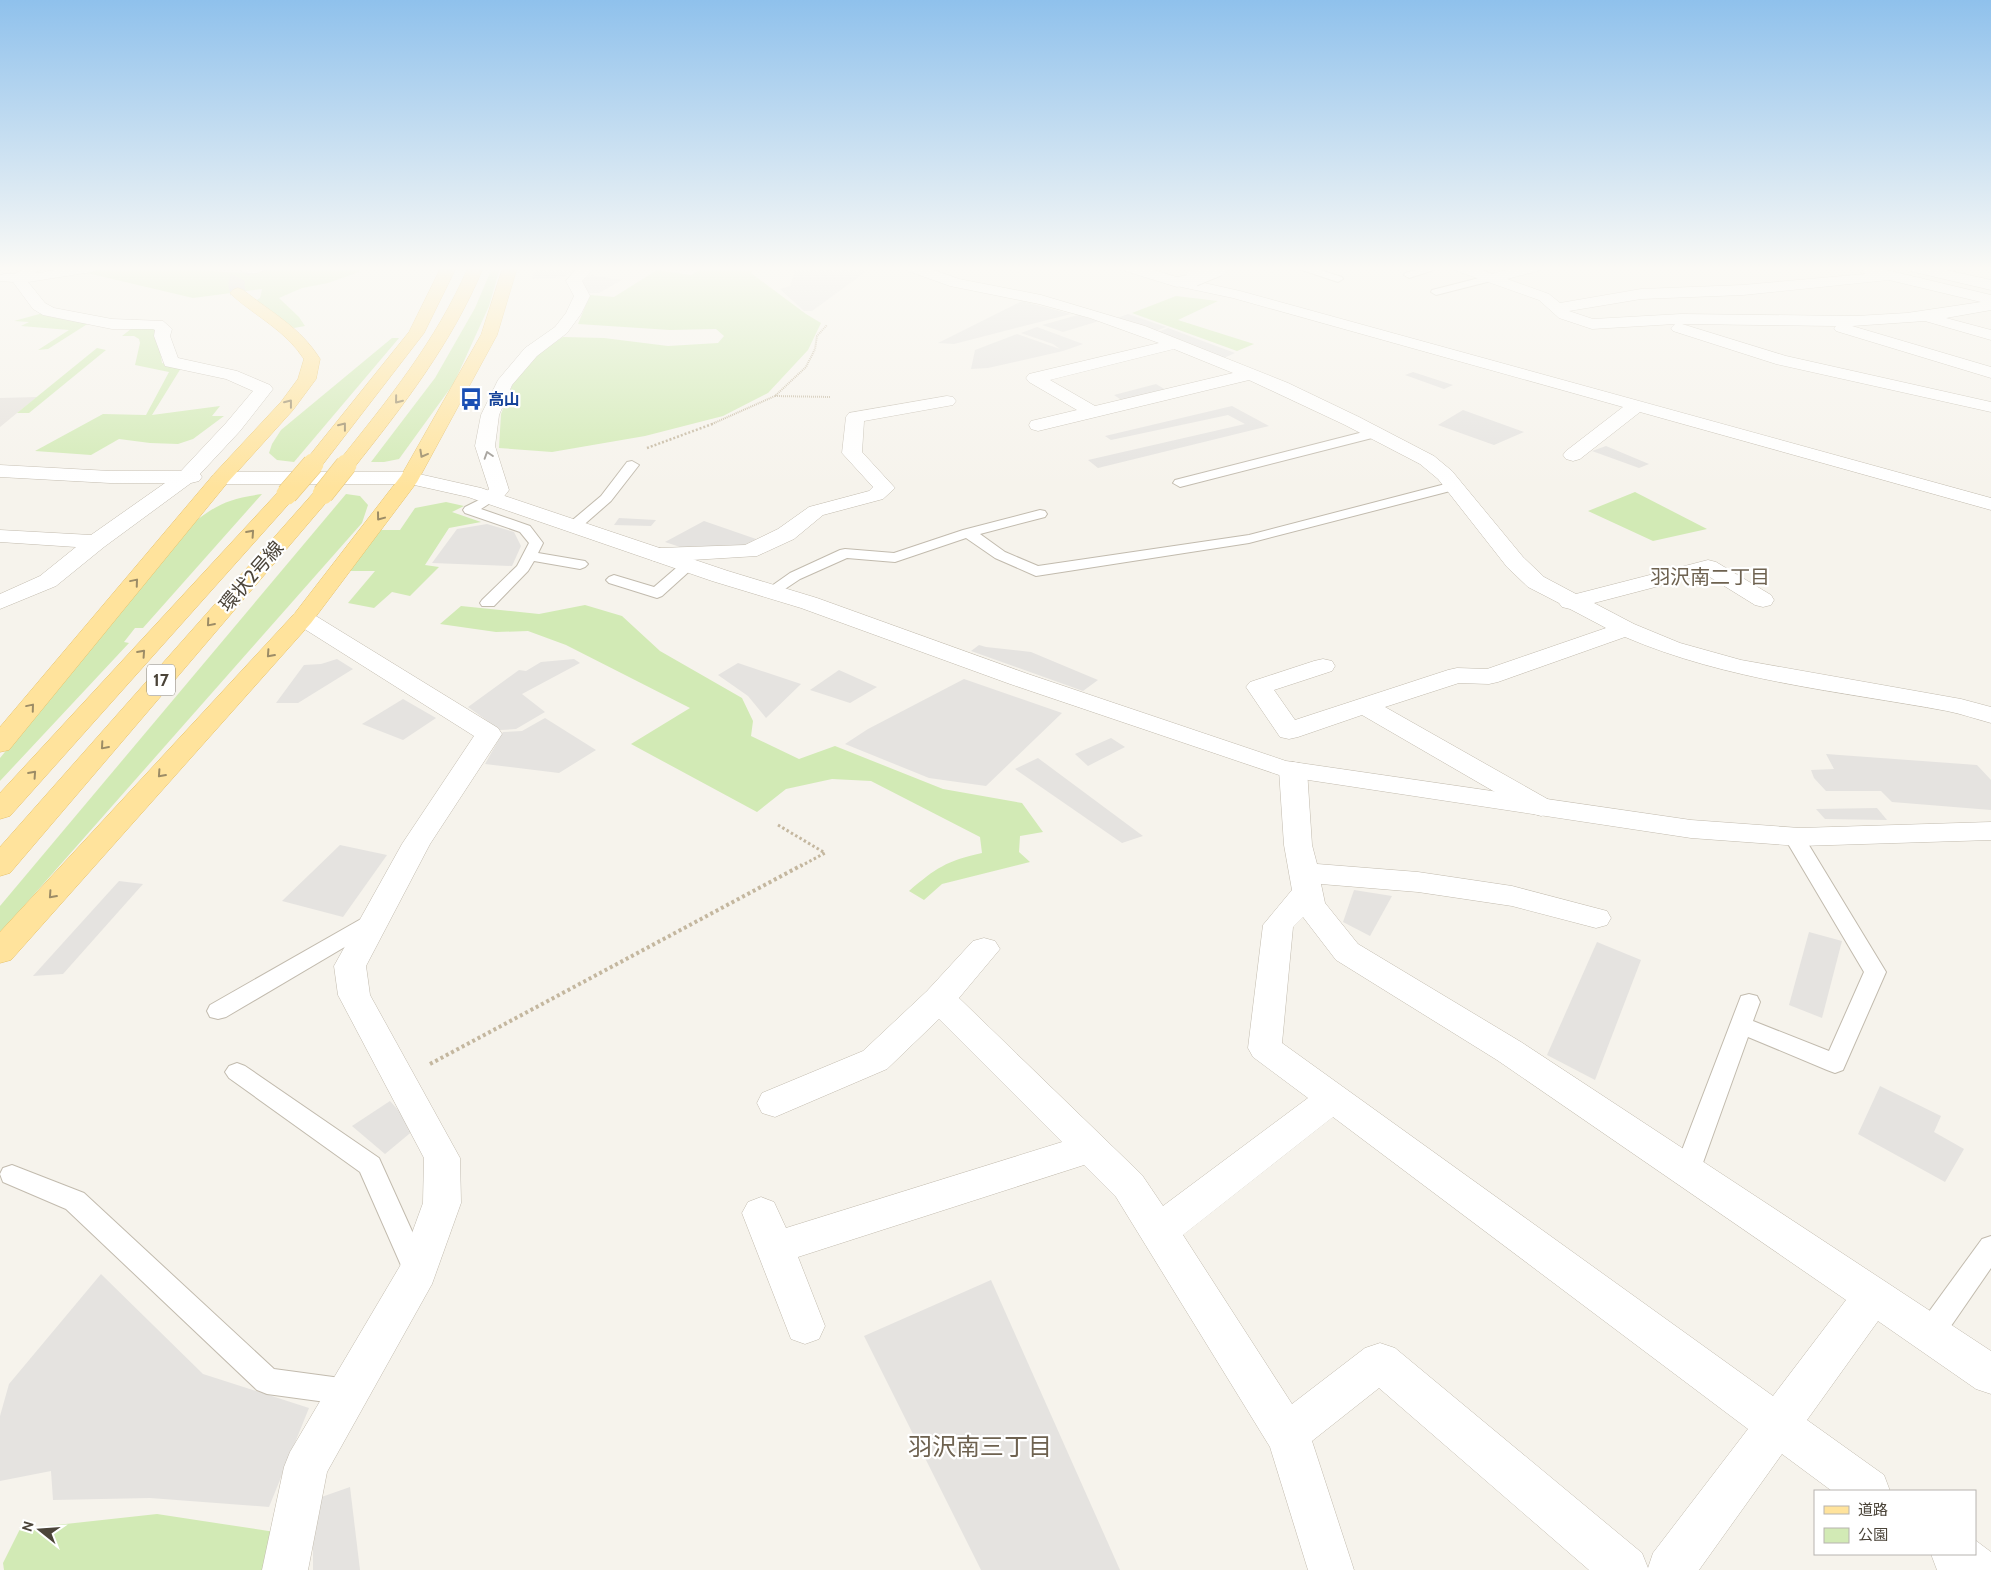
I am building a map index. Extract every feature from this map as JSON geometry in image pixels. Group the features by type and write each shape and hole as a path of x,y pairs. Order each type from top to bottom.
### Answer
{"main road":[{"path":"0,744 221,478 287,406 307,379 312,359 301,341"},
{"name":"環状2号線","path":"0,810 287,494 410,341"},
{"name":"環状2号線","path":"0,866 322,494 404,392 440,341"},
{"path":"0,952 303,618 410,478 486,341"}],"street":[{"path":"0,602 48,581 96,542 186,478 233,427 264,389 231,375 171,362 164,341"},
{"path":"491,498 499,490 485,446 490,415 504,384 531,352 546,341"},
{"path":"1167,341 1282,387 1427,460 1445,475 1515,562 1536,582 1570,602 1626,629 1671,648 1738,667 1952,704 1991,715"},
{"path":"1407,341 1991,504"},
{"path":"1721,341 1782,360 1991,407"},
{"path":"1886,341 1991,373"},
{"path":"1093,412 1036,378 1174,344"},
{"path":"1038,425 1251,374"},
{"path":"659,555 749,551 786,534 816,511 876,495 885,488 852,452 854,417 946,400"},
{"path":"1573,455 1638,405"},
{"path":"233,427 266,429"},
{"path":"0,472 186,478 410,478 436,482 491,498 809,604 1019,680 1282,768 1691,829 1794,837 1991,831"},
{"path":"0,536 96,542"},
{"path":"1570,602 1708,568 1763,600"},
{"path":"285,1570 306,1467 418,1272 442,1203 442,1158 354,995 350,966 416,844 489,734 303,618"},
{"path":"1323,666 1259,687 1289,731 1457,675 1489,677 1626,629"},
{"path":"1364,706 1541,807"},
{"path":"1293,770 1298,845 1310,905 1347,952 1509,1051 1991,1374"},
{"path":"1305,882 1418,882 1512,896 1596,918"},
{"path":"1305,882 1278,925 1265,1048 1867,1490"},
{"path":"775,1103 875,1060 939,1000 984,949"},
{"path":"939,1000 1129,1186 1287,1434 1331,1570"},
{"path":"1159,1231 1333,1098"},
{"path":"775,1248 1090,1148"},
{"path":"761,1213 805,1326"},
{"path":"1670,1570 1873,1296"},
{"path":"1287,1434 1380,1362 1625,1570"},
{"path":"1955,1555 1977,1570"}],"lane":[{"path":"1180,482 1375,433"},
{"path":"574,526 587,517 614,491 632,465"},
{"path":"968,533 1000,554 1036,572 1249,539 1454,486"},
{"path":"488,603 522,568 536,543 525,529 470,510 491,498"},
{"path":"771,592 795,576 845,552 895,558 968,533 1040,514"},
{"path":"529,556 580,564"},
{"path":"614,580 657,593 688,565"},
{"path":"1740,1025 1789,1043 1835,1064 1875,972 1794,837"},
{"path":"218,1011 375,920"},
{"path":"1687,1171 1749,1002"},
{"path":"237,1072 370,1165 418,1272"},
{"path":"12,1175 75,1201 267,1381 348,1392"},
{"path":"1930,1333 1991,1247"}],"path":[{"path":"632,465 642,450 666,439 715,423 775,396 806,368 815,350 816,341"},
{"path":"775,396 830,397"},
{"path":"399,1080 825,853 778,825"}],"shaded area":[{"path":"941,341 965,341 954,344 938,343"},
{"path":"998,341 1038,341 1060,349 1045,341 1076,341 1083,344 1063,351 988,368 971,369 975,350"},
{"path":"1182,341 1204,341 1235,353 1224,358"},
{"path":"1413,372 1453,385 1444,389 1405,375"},
{"path":"1156,384 1166,390 1123,401 1114,395"},
{"path":"37,397 17,413 0,427 0,398"},
{"path":"1232,406 1269,426 1098,468 1088,460 1245,424 1228,415 1111,440 1105,436"},
{"path":"1463,410 1524,432 1494,445 1438,425"},
{"path":"1606,446 1649,464 1639,468 1592,451"},
{"path":"619,518 656,520 651,526 614,525"},
{"path":"704,521 756,539 744,545 680,547 665,542"},
{"path":"487,524 514,532 521,546 512,566 432,563 457,529"},
{"path":"979,645 1031,652 1098,680 1083,691 971,651"},
{"path":"337,659 353,669 298,703 276,703 304,665 321,664"},
{"path":"574,659 580,663 522,694 545,712 516,729 500,730 468,707 519,670 526,671 541,662"},
{"path":"738,663 801,684 766,718 748,696 718,675"},
{"path":"839,670 877,687 850,703 810,690"},
{"path":"964,679 1062,713 986,786 929,778 845,744 868,729"},
{"path":"403,699 436,718 403,740 362,724"},
{"path":"545,718 596,750 559,773 485,764 503,732 522,731"},
{"path":"1111,738 1125,747 1088,766 1075,754"},
{"path":"1826,754 1977,765 1991,780 1991,810 1892,802 1881,791 1826,791 1814,778 1811,770 1834,769"},
{"path":"1038,758 1143,836 1122,843 1015,769"},
{"path":"1877,808 1887,820 1825,819 1816,809"},
{"path":"340,845 387,855 343,917 282,901"},
{"path":"119,881 143,884 63,974 33,976"},
{"path":"1354,890 1392,896 1370,936 1343,922"},
{"path":"1809,932 1842,941 1822,1018 1789,1005"},
{"path":"1597,942 1641,960 1595,1080 1547,1055"},
{"path":"1880,1086 1941,1116 1934,1132 1964,1149 1945,1182 1858,1134"},
{"path":"390,1101 415,1129 385,1154 352,1126"},
{"path":"101,1274 203,1374 309,1408 269,1507 150,1498 53,1500 51,1471 0,1481 0,1416 9,1384"},
{"path":"991,1280 1120,1570 981,1570 864,1336"},
{"path":"350,1487 360,1570 313,1570 313,1500"}],"green space":[{"path":"52,341 60,341 48,349 38,350"},
{"path":"140,341 158,341 162,363 181,368 152,415 220,406 212,416 224,416 193,439 178,444 119,439 91,455 35,451 103,414 146,415 169,372 135,365"},
{"path":"388,341 396,341 294,462 277,460 269,453 272,444 281,430"},
{"path":"456,341 473,341 454,383 399,459 371,462 435,378"},
{"path":"556,341 630,341 668,346 718,343 719,341 812,341 808,350 768,393 723,416 645,436 552,452 499,448 501,414 513,383 540,352"},
{"path":"1210,341 1245,341 1254,344 1237,351"},
{"path":"97,348 106,350 29,413 17,413"},
{"path":"1635,492 1707,529 1653,541 1588,511"},
{"path":"262,494 143,628 135,628 124,642 129,643 0,781 0,758 190,525 223,503"},
{"path":"346,494 360,496 368,505 362,523 0,933 0,906"},
{"path":"446,502 464,506 452,512 481,522 449,528 425,565 439,567 410,596 392,592 374,608 348,603 375,571 349,571 379,530 400,530 415,508"},
{"path":"585,605 622,616 660,651 742,698 753,721 751,736 799,759 835,746 943,789 1022,803 1043,832 1020,836 1019,852 1030,862 942,884 924,900 909,891 942,866 982,853 980,837 871,781 832,779 786,789 757,812 631,744 690,708 566,645 528,631 496,632 440,624 461,606 539,614"},
{"path":"157,1514 275,1532 265,1570 4,1570 3,1563 20,1529"}],"place":[{"name":"高山","path":"471,399"}],"district":[{"name":"羽沢南二丁目","path":"1710,577"},
{"name":"羽沢南三丁目","path":"980,1447"}]}
